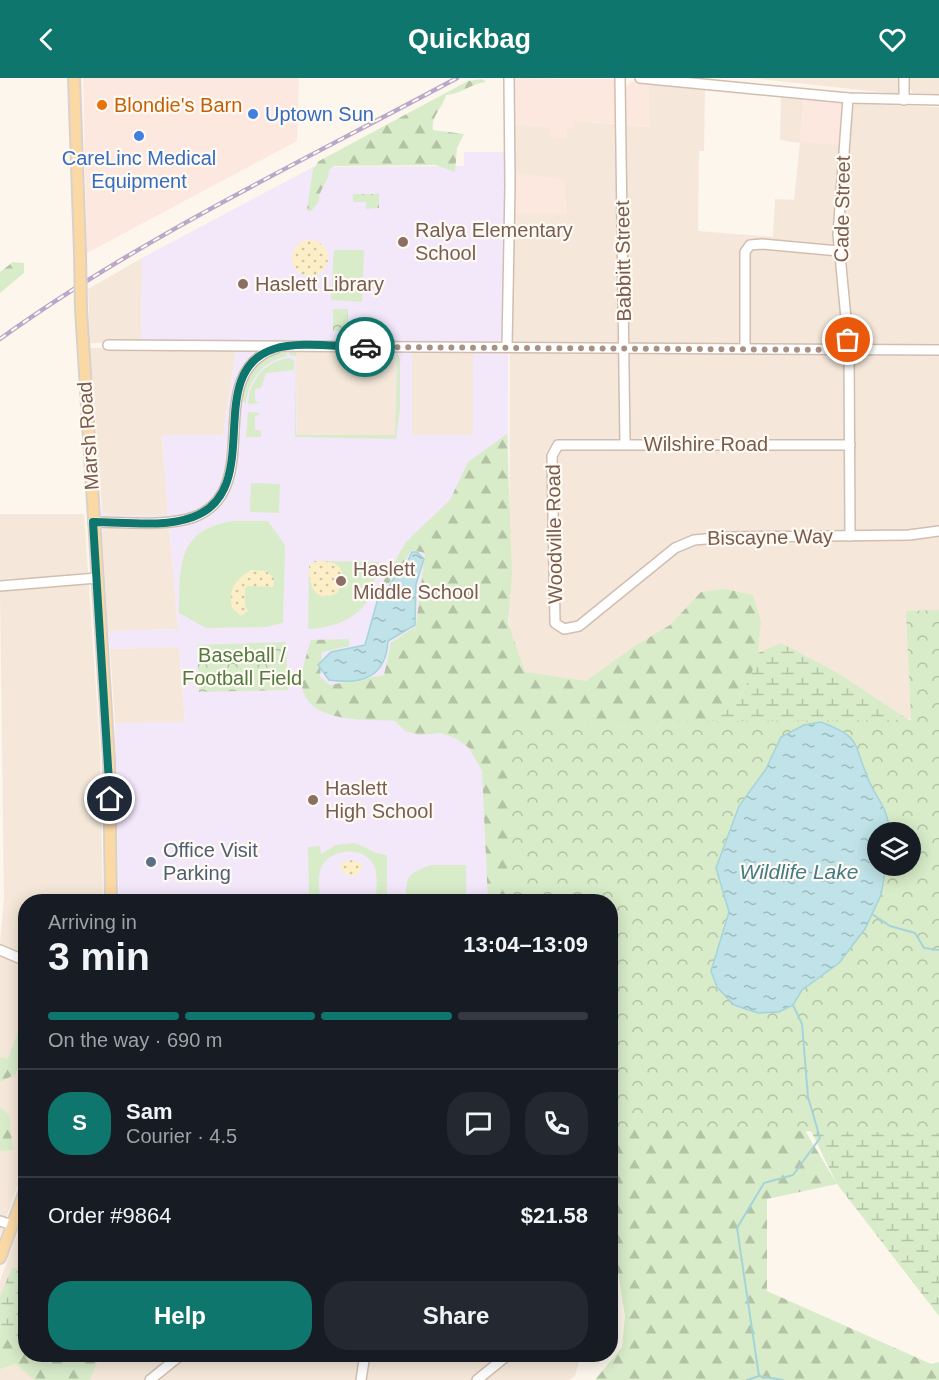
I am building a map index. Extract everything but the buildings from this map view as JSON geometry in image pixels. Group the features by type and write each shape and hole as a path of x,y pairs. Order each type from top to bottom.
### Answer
{"main road":[{"name":"Marsh Road","path":"74,78 81,309 110,768 111,894"},
{"path":"0,1258 18,1209"}],"street":[{"path":"507,347 509,78"},
{"name":"Babbitt Street","path":"620,78 625,443"},
{"path":"640,78 848,98 939,100"},
{"path":"904,78 904,100"},
{"name":"Cade Street","path":"848,98 838,217 839,251 849,350 850,536"},
{"path":"745,349 745,252 750,245 839,251"},
{"path":"108,345 939,350"},
{"path":"251,365 252,346"},
{"path":"93,522 173,521 194,517 212,506 224,491 230,475 236,400 242,381 251,365 268,351 288,346"},
{"name":"Wilshire Road","path":"561,444 850,445"},
{"name":"Woodville Road","path":"559,627 554,620 552,456 555,448 561,444"},
{"name":"Biscayne Way","path":"559,627 569,629 583,623 675,548 694,540 729,537 909,536 939,531"},
{"path":"0,586 97,578"},
{"path":"0,950 18,958"},
{"path":"0,1221 12,1225"},
{"path":"150,1380 172,1362"},
{"path":"361,1380 364,1362"},
{"path":"477,1380 499,1362"}],"shaded area":[{"path":"83,78 299,78 297,141 87,253"},
{"path":"512,78 613,79 616,81 618,124 574,121 574,128 567,128 567,139 549,137 549,127 512,124"},
{"path":"750,78 900,78 900,88 898,94"},
{"path":"908,78 939,78 939,94 913,93 909,88"},
{"path":"632,81 649,84 649,127 624,125 625,87"},
{"path":"649,84 705,89 704,151 699,151 698,231 773,237 775,199 794,200 800,143 780,140 781,97 804,98 800,142 855,104 939,107 939,719 509,722 510,214 566,214 565,197 513,173 512,124 549,127 566,139 567,128 574,121 649,127"},
{"path":"804,98 843,103 840,145 800,142"},
{"name":"Ralya Elementary School","path":"464,152 507,152 507,186 504,202 503,337 499,343 141,342 142,258 313,167 464,166"},
{"path":"513,173 564,179 566,214 510,214"},
{"path":"142,258 141,342 90,343 88,289"},
{"path":"90,348 236,349 223,435 162,436 168,515 109,515 102,511"},
{"name":"Haslett Middle School","path":"236,349 296,350 297,435 395,435 396,351 412,351 412,435 473,435 473,352 508,352 509,894 119,894 115,723 185,722 179,647 110,649 108,631 178,629 169,526 109,526 102,532 101,509 107,515 168,515 162,435 223,435"},
{"path":"296,350 396,351 396,435 296,435"},
{"path":"412,351 473,352 473,435 412,435"},
{"path":"0,514 84,514 100,748 103,894 18,894 18,953 0,945 4,897 0,592 12,588 12,578 0,580"},
{"path":"109,526 169,526 178,629 108,631 102,532"},
{"path":"179,647 185,723 115,723 110,649"},
{"path":"0,956 18,964 18,1185 0,1235"},
{"path":"18,1231 18,1362 579,1362 575,1376 569,1380 0,1380 0,1281"}],"green space":[{"path":"482,79 486,82 446,95 435,116 433,130 464,134 457,148 455,172 436,165 334,166 329,170 319,202 310,212 307,210 313,169 319,161 468,81"},
{"path":"353,194 379,194 379,208 366,209 366,202 353,202"},
{"path":"334,250 364,250 362,302 331,300"},
{"path":"13,262 24,263 24,273 0,293 0,272"},
{"path":"333,309 348,309 348,323 361,323 361,331 333,331"},
{"path":"296,350 296,356 289,355 289,351"},
{"path":"287,351 287,356 271,362 258,373 250,387 246,404 242,399 244,390 256,367 269,357"},
{"path":"397,352 400,359 400,409 396,439 295,437 296,356 296,435 395,435"},
{"path":"289,358 294,360 294,370 266,373 261,388 255,389 255,401 261,403 248,404 251,388 260,374 273,363"},
{"path":"248,412 261,413 255,416 255,430 261,431 261,437 246,437"},
{"path":"507,434 512,575 508,623 525,672 586,681 635,646 670,625 701,592 725,589 753,595 761,622 758,653 750,680 729,712 707,724 801,1124 837,1184 767,1199 767,1291 931,1364 939,1362 939,1380 595,1380 610,1362 618,1362 625,1316 618,1273 618,894 488,894 482,771 469,748 455,738 440,733 420,735 405,731 395,721 355,719 326,713 306,698 302,686 303,669 311,640 349,639 349,646 322,652 320,677 330,685 384,675 391,643 416,626 425,553 412,550 389,583 382,584 406,542 450,500 468,462"},
{"path":"251,483 280,484 279,513 250,512"},
{"path":"234,521 268,521 285,545 283,623 266,627 206,628 179,613 182,565 192,541 201,532 215,525"},
{"path":"315,561 379,562 368,599 355,614 338,623 308,629 309,566"},
{"path":"939,610 939,1133 618,1129 618,894 509,894 509,722 911,720 906,611"},
{"name":"Baseball / Football Field","path":"286,642 288,690 199,692 197,645"},
{"path":"781,643 836,672 939,740 939,1316 837,1184 767,1041 626,929 707,724 735,703 750,676 758,653"},
{"path":"354,843 378,854 387,855 387,894 376,894 376,872 371,861 357,852 348,852 332,856 326,861 319,876 320,894 309,894 308,847 320,846 321,854 336,845"},
{"path":"431,865 466,865 466,894 406,894 408,881 417,871"},
{"path":"18,1032 16,1074 0,1082 0,1057 8,1059"},
{"path":"0,1107 9,1115 13,1150 0,1151"},
{"path":"12,1268 18,1268 18,1339 0,1329 0,1296"},
{"path":"0,1308 18,1321 18,1362 97,1362 90,1380 34,1380 16,1364 0,1369"}],"sand":[{"path":"310,240 323,245 328,258 323,271 310,276 297,271 292,258 297,245"},
{"path":"315,561 334,563 340,569 344,580 337,593 322,596 314,590 309,566"},
{"path":"251,570 267,571 274,579 274,585 245,588 245,606 248,611 241,616 232,608 232,590 237,581"},
{"path":"352,860 363,865 357,876 346,875 339,864"}],"water":[{"path":"412,552 417,552 424,559 416,584 415,625 388,641 383,663 370,676 352,681 329,680 318,665 331,652 365,645 380,591 387,590 395,576 401,575"},
{"name":"Wildlife Lake","path":"821,722 843,732 854,742 888,822 867,822 867,876 884,876 881,895 865,929 839,963 802,990 793,1005 779,1012 758,1013 734,1005 717,987 711,971 729,912 716,868 739,806 766,769 781,737 804,725"}],"waterway":[{"path":"872,914 890,926 915,933 924,948 939,950"},
{"path":"783,1380 759,1376 737,1228 764,1183 793,1175 820,1138 808,1097 802,1024 793,1005"},
{"path":"747,1380 759,1376"}],"railway":[{"path":"0,339 109,267 166,234 457,78"}],"way so far":[{"path":"365,347 849,350 848,340"}],"place":[{"name":"Blondie's Barn","path":"102,105"},
{"name":"Uptown Sun","path":"253,114"},
{"name":"CareLinc Medical Equipment","path":"139,136"},
{"name":"Ralya Elementary School","path":"403,242"},
{"name":"Haslett Library","path":"243,284"},
{"name":"Haslett Middle School","path":"341,581"},
{"name":"Haslett High School","path":"313,800"},
{"name":"Office Visit Parking","path":"151,862"}],"route":[{"path":"110,799 93,522 173,521 188,519 206,511 221,496 228,480 231,469 236,400 244,376 256,359 268,351 283,347 365,347"}]}
